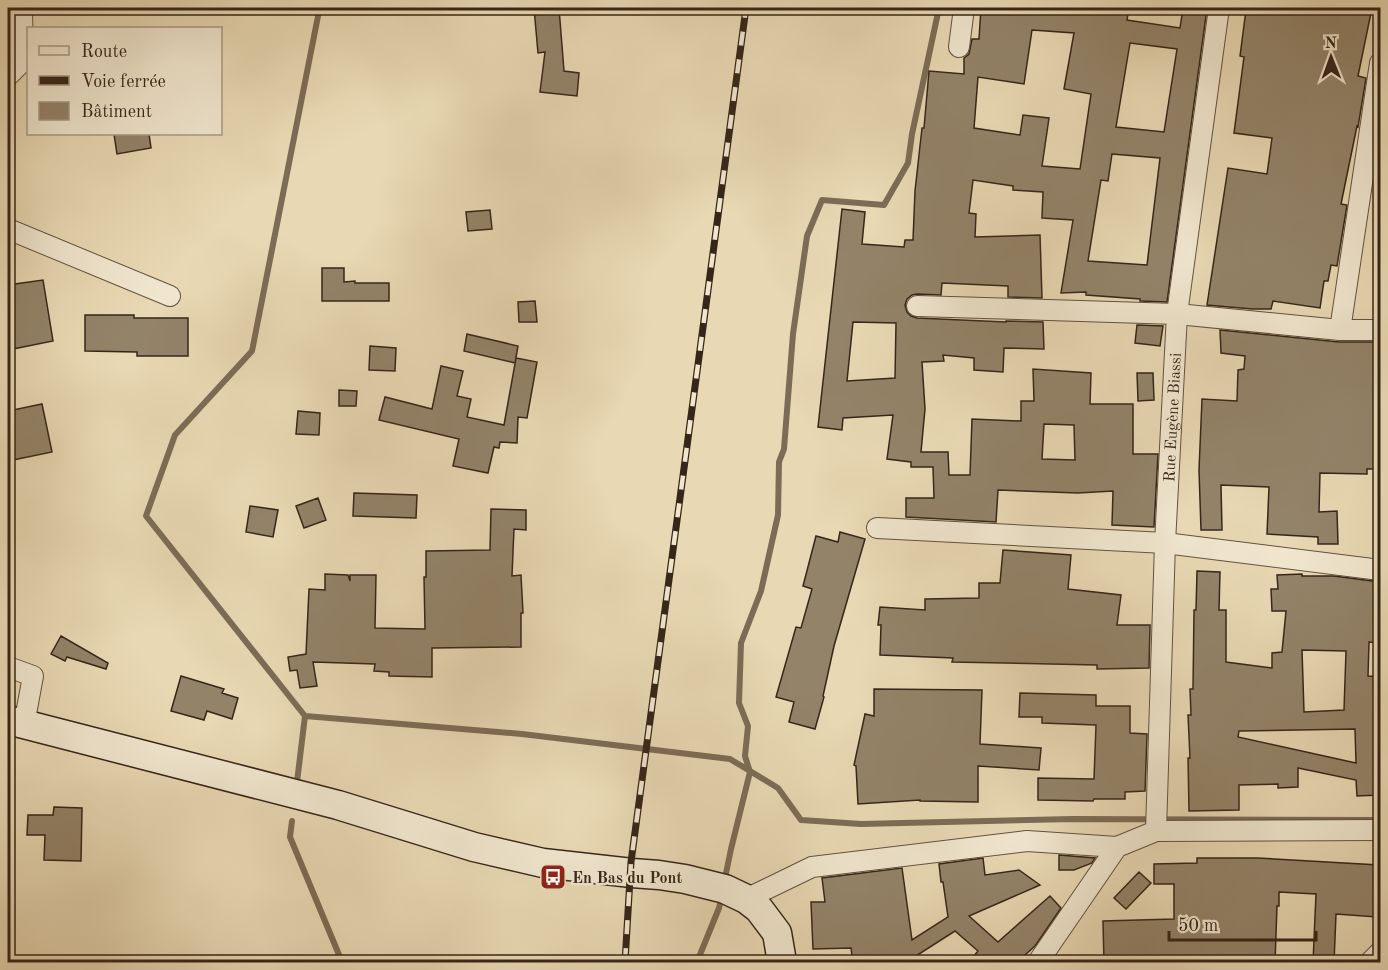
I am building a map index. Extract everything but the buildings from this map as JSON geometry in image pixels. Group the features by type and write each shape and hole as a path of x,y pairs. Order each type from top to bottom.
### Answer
{"street":[{"path":"8,76 23,61 22,8"},
{"path":"959,47 964,8"},
{"name":"Rue Eugène Biassi","path":"1156,831 1165,543 1177,314 1219,8"},
{"path":"1340,330 1380,63"},
{"path":"8,229 170,296"},
{"path":"916,306 1177,314 1340,330 1380,330"},
{"path":"878,528 1165,543 1380,570"},
{"path":"8,668 33,676 16,722 338,805 474,847 543,863 659,875 724,889 746,899 759,909 777,933 782,963"},
{"path":"746,899 812,867 1027,841 1117,847 1156,831 1380,830"},
{"path":"1038,963 1117,847"},
{"path":"1370,963 1380,952"}],"waterway":[{"path":"297,782 305,716 146,516 175,435 252,351 319,8"},
{"path":"724,883 750,772 745,756 748,726 739,703 741,643 761,591 778,515 779,462 784,449 793,334 807,236 822,200 884,205 908,163 939,8"},
{"path":"305,716 522,734 730,759 778,788 801,820 861,824 1073,819 1380,820"},
{"path":"292,821 290,837 342,962"},
{"path":"697,962 722,896"}],"railway":[{"path":"625,962 631,862 746,8"}],"place":[{"name":"En Bas du Pont","path":"553,877"}]}
